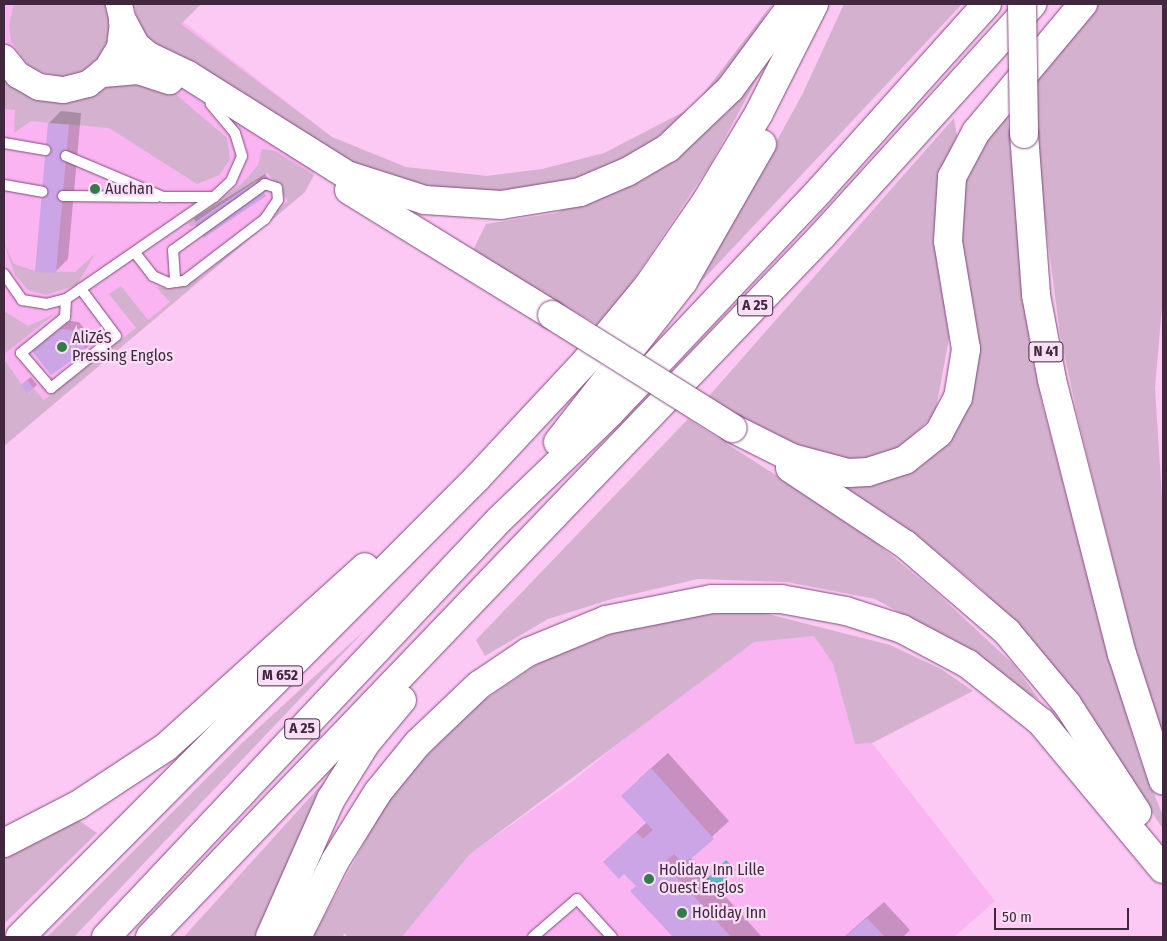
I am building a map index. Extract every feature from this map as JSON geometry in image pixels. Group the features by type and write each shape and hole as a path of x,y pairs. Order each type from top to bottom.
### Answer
{"highway":[{"path":"121,13 136,46 148,56 188,75 347,175 425,200 501,205 580,192 662,152 726,94 793,4"},
{"name":"M 652","path":"20,937 477,478 554,398 648,286 708,200 755,120 814,4"},
{"path":"499,520 515,488 596,397 683,282 764,141 825,4"},
{"name":"A 25","path":"106,937 499,520 616,406 820,190 987,4"},
{"name":"N 41","path":"1022,4 1024,134 1036,294 1048,363 1122,654 1163,780"},
{"name":"A 25","path":"150,937 822,236 1032,4"},
{"path":"732,428 798,461 848,473 868,472 905,460 939,433 958,398 966,349 948,241 952,177 976,132 1083,4"},
{"path":"103,73 149,72 211,104 732,428 906,545 1007,632 1088,734 1163,856"},
{"path":"270,937 312,836 366,743 627,457 661,403"},
{"path":"4,844 85,800 166,747 408,527 477,478"},
{"path":"297,937 335,860 378,792 418,743 479,685 528,652 606,620 712,599 781,600 846,611 902,629 968,664 1017,700 1061,743 1163,869"}],"street":[{"path":"4,58 22,79 51,90 76,88 103,73 120,47 121,13"}],"lane":[{"path":"4,274 22,300 46,304 66,299 136,254 214,197 231,181 242,156 236,134 211,104"},
{"path":"4,144 46,150"},
{"path":"66,156 163,197"},
{"path":"136,254 153,276 175,282 203,271 265,219 278,200 277,188 265,184 173,250"},
{"path":"4,185 42,192"},
{"path":"63,196 214,197"},
{"path":"161,235 173,250 175,282"},
{"path":"66,299 65,317 21,353 50,388 116,336 81,289"},
{"path":"533,937 577,899 612,937"}],"shaded area":[{"path":"4,4 160,4 332,137 305,192 4,446"},
{"path":"14,4 107,4 111,36 101,59 80,74 64,78 31,69 11,41 9,25"},
{"path":"135,4 201,4 181,24 332,137 406,167 487,176 542,169 604,153 693,107 772,4 730,75 688,119 622,163 565,185 504,194 457,193 367,172 150,47 138,26"},
{"path":"844,4 962,4 698,285 803,93"},
{"path":"1089,4 1163,4 1163,295 1155,388 1163,513 1163,736 1133,641 1078,418 1060,334 1041,189 1036,74"},
{"path":"770,55 710,165 602,327 471,254 486,224 556,213 656,167 727,113"},
{"path":"4,78 21,91 64,102 82,100 119,81 165,85 227,138 230,160 219,175 197,184 109,128 31,121 14,133 15,110 4,109"},
{"path":"1007,115 1030,343 1042,403 1104,640 1141,762 1163,816 1163,829 1087,714 981,589 917,536 840,486 864,486 907,472 951,437 958,222 969,158"},
{"path":"954,118 957,136 941,172 952,322 935,414 901,448 860,462 822,457 768,437 709,396"},
{"path":"262,149 275,151 314,175 305,192 4,446 4,359 28,394 34,389 44,400 136,328 109,294 121,286 148,320 170,302 156,287 174,289 203,276 288,201 268,173 191,227 188,223 244,182 258,165"},
{"path":"4,243 14,264 35,271 75,272 95,254 77,285 46,295 28,290 15,275"},
{"path":"4,311 28,326 55,314 4,354"},
{"path":"688,419 856,526 936,592 1014,665 1039,699 1020,690 979,656 875,599 787,582 698,579 612,599 548,619 485,656 476,640"},
{"path":"756,611 890,645 941,669 973,691 872,743 855,744 833,664 814,636 754,642 469,855 402,937 348,937 344,933 343,937 313,937 393,790 473,708 540,662 639,619"},
{"path":"366,629 74,937 47,937 240,745"},
{"path":"814,636 833,664 855,744 872,743 995,901 954,937 402,937 469,855 573,781 674,698 753,642"},
{"path":"331,774 254,937 184,937 190,930"},
{"path":"77,819 97,833 4,924 4,856"},
{"path":"726,860 735,869 715,889 706,880"}],"building":[{"path":"48,123 69,125 56,273 35,271"},
{"path":"256,181 266,196 204,238 194,223"},
{"path":"61,329 71,330 87,350 51,375 32,351 36,348 33,344"},
{"path":"27,380 34,389 27,394 21,385"},
{"path":"651,768 714,839 693,857 682,863 674,854 664,863 731,937 673,937 630,891 636,886 624,874 619,879 603,862 636,832 643,839 653,830 621,796"},
{"path":"867,918 885,937 845,937"}],"place":[{"name":"Auchan","path":"95,189"},
{"name":"AliZéS Pressing Englos","path":"62,347"},
{"name":"Holiday Inn Lille Ouest Englos","path":"649,879"},
{"name":"Holiday Inn","path":"682,913"}]}
